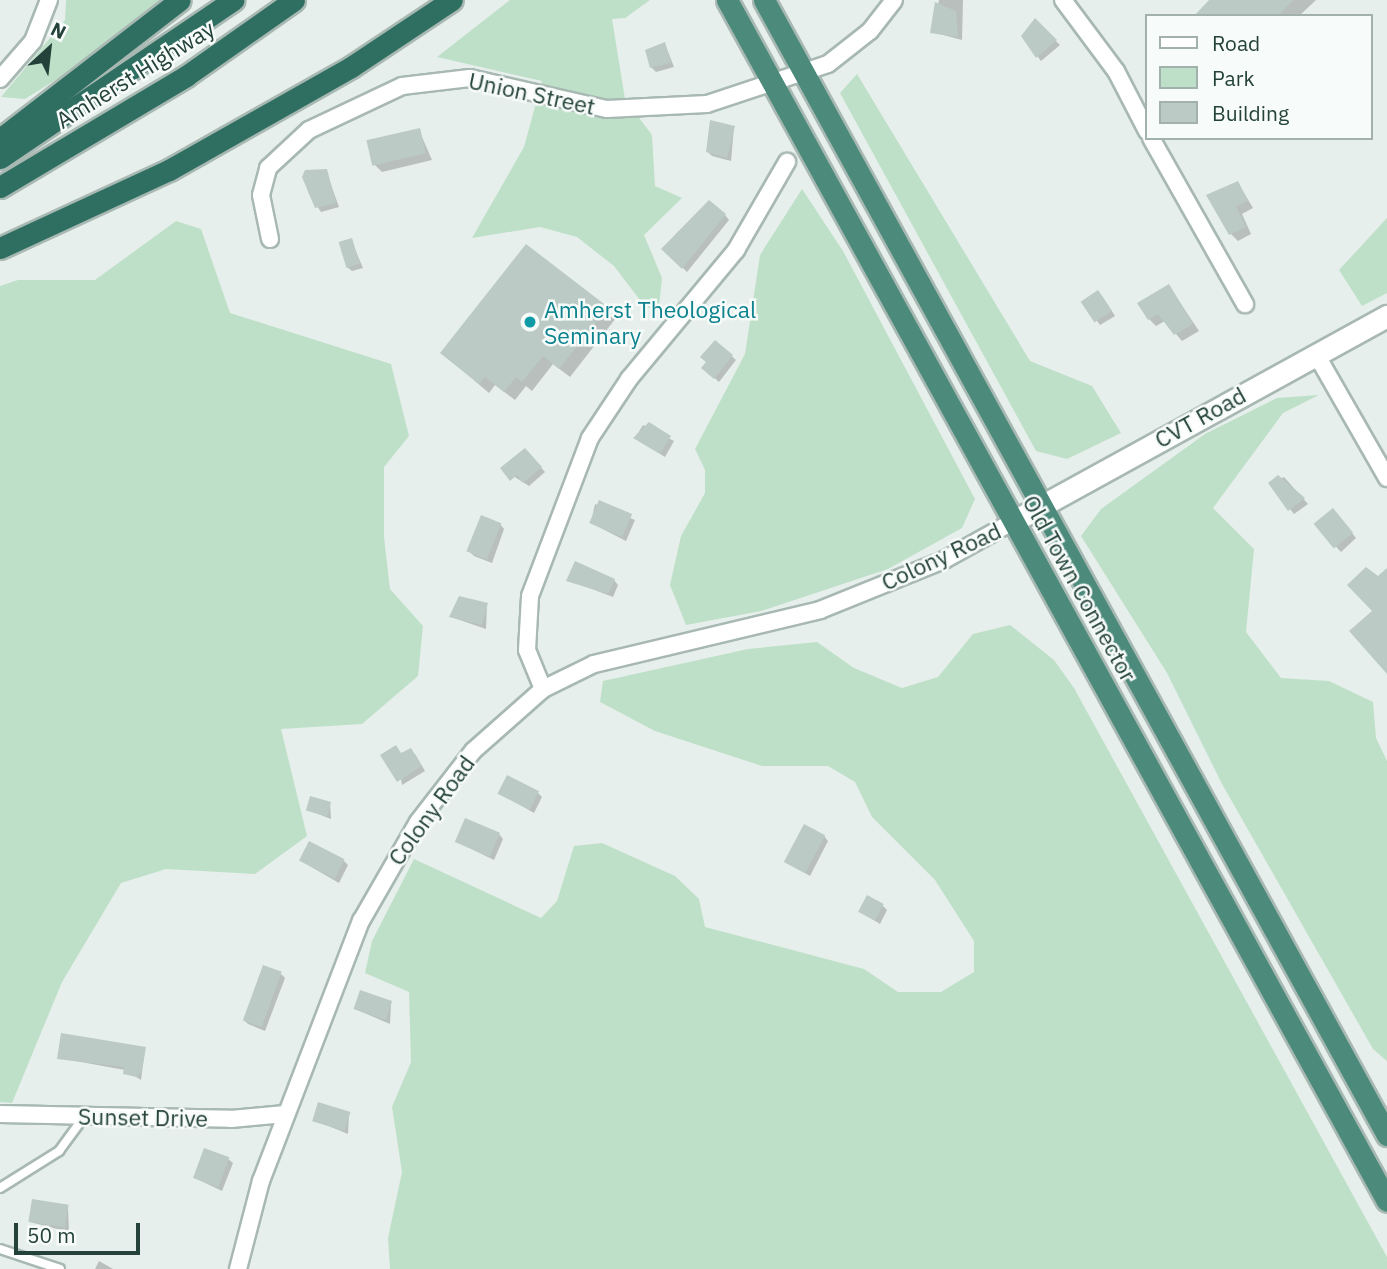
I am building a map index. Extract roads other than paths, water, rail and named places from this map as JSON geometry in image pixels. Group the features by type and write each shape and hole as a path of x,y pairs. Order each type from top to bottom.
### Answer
{"highway":[{"path":"0,139 180,0"},
{"name":"Amherst Highway","path":"0,158 233,0"},
{"name":"Amherst Highway","path":"0,187 186,76 295,0"},
{"path":"0,248 169,170 351,67 452,0"},
{"name":"Old Town Connector","path":"727,0 1387,1201"},
{"name":"Old Town Connector","path":"765,0 1387,1135"}],"street":[{"path":"0,79 33,41 49,0"},
{"path":"806,75 852,47 894,0"},
{"path":"1063,0 1116,71 1146,129"},
{"name":"Union Street","path":"270,239 261,195 268,168 309,130 402,86 470,78 607,109 707,104 745,95 772,80 806,75"},
{"path":"1152,140 1245,304"},
{"path":"543,689 527,650 530,596 590,438 629,379 736,250 787,162"},
{"name":"CVT Road","path":"1014,521 1387,316"},
{"path":"1316,354 1387,478"},
{"name":"Colony Road","path":"237,1269 285,1114 343,963 388,871 449,779 543,689 626,655 820,610 944,560 1014,521"},
{"name":"Sunset Drive","path":"0,1114 285,1114"}],"lane":[{"path":"0,1188 59,1151 84,1115"},
{"path":"0,1249 60,1269"}],"place":[{"name":"Amherst Theological Seminary","path":"530,322"}]}
